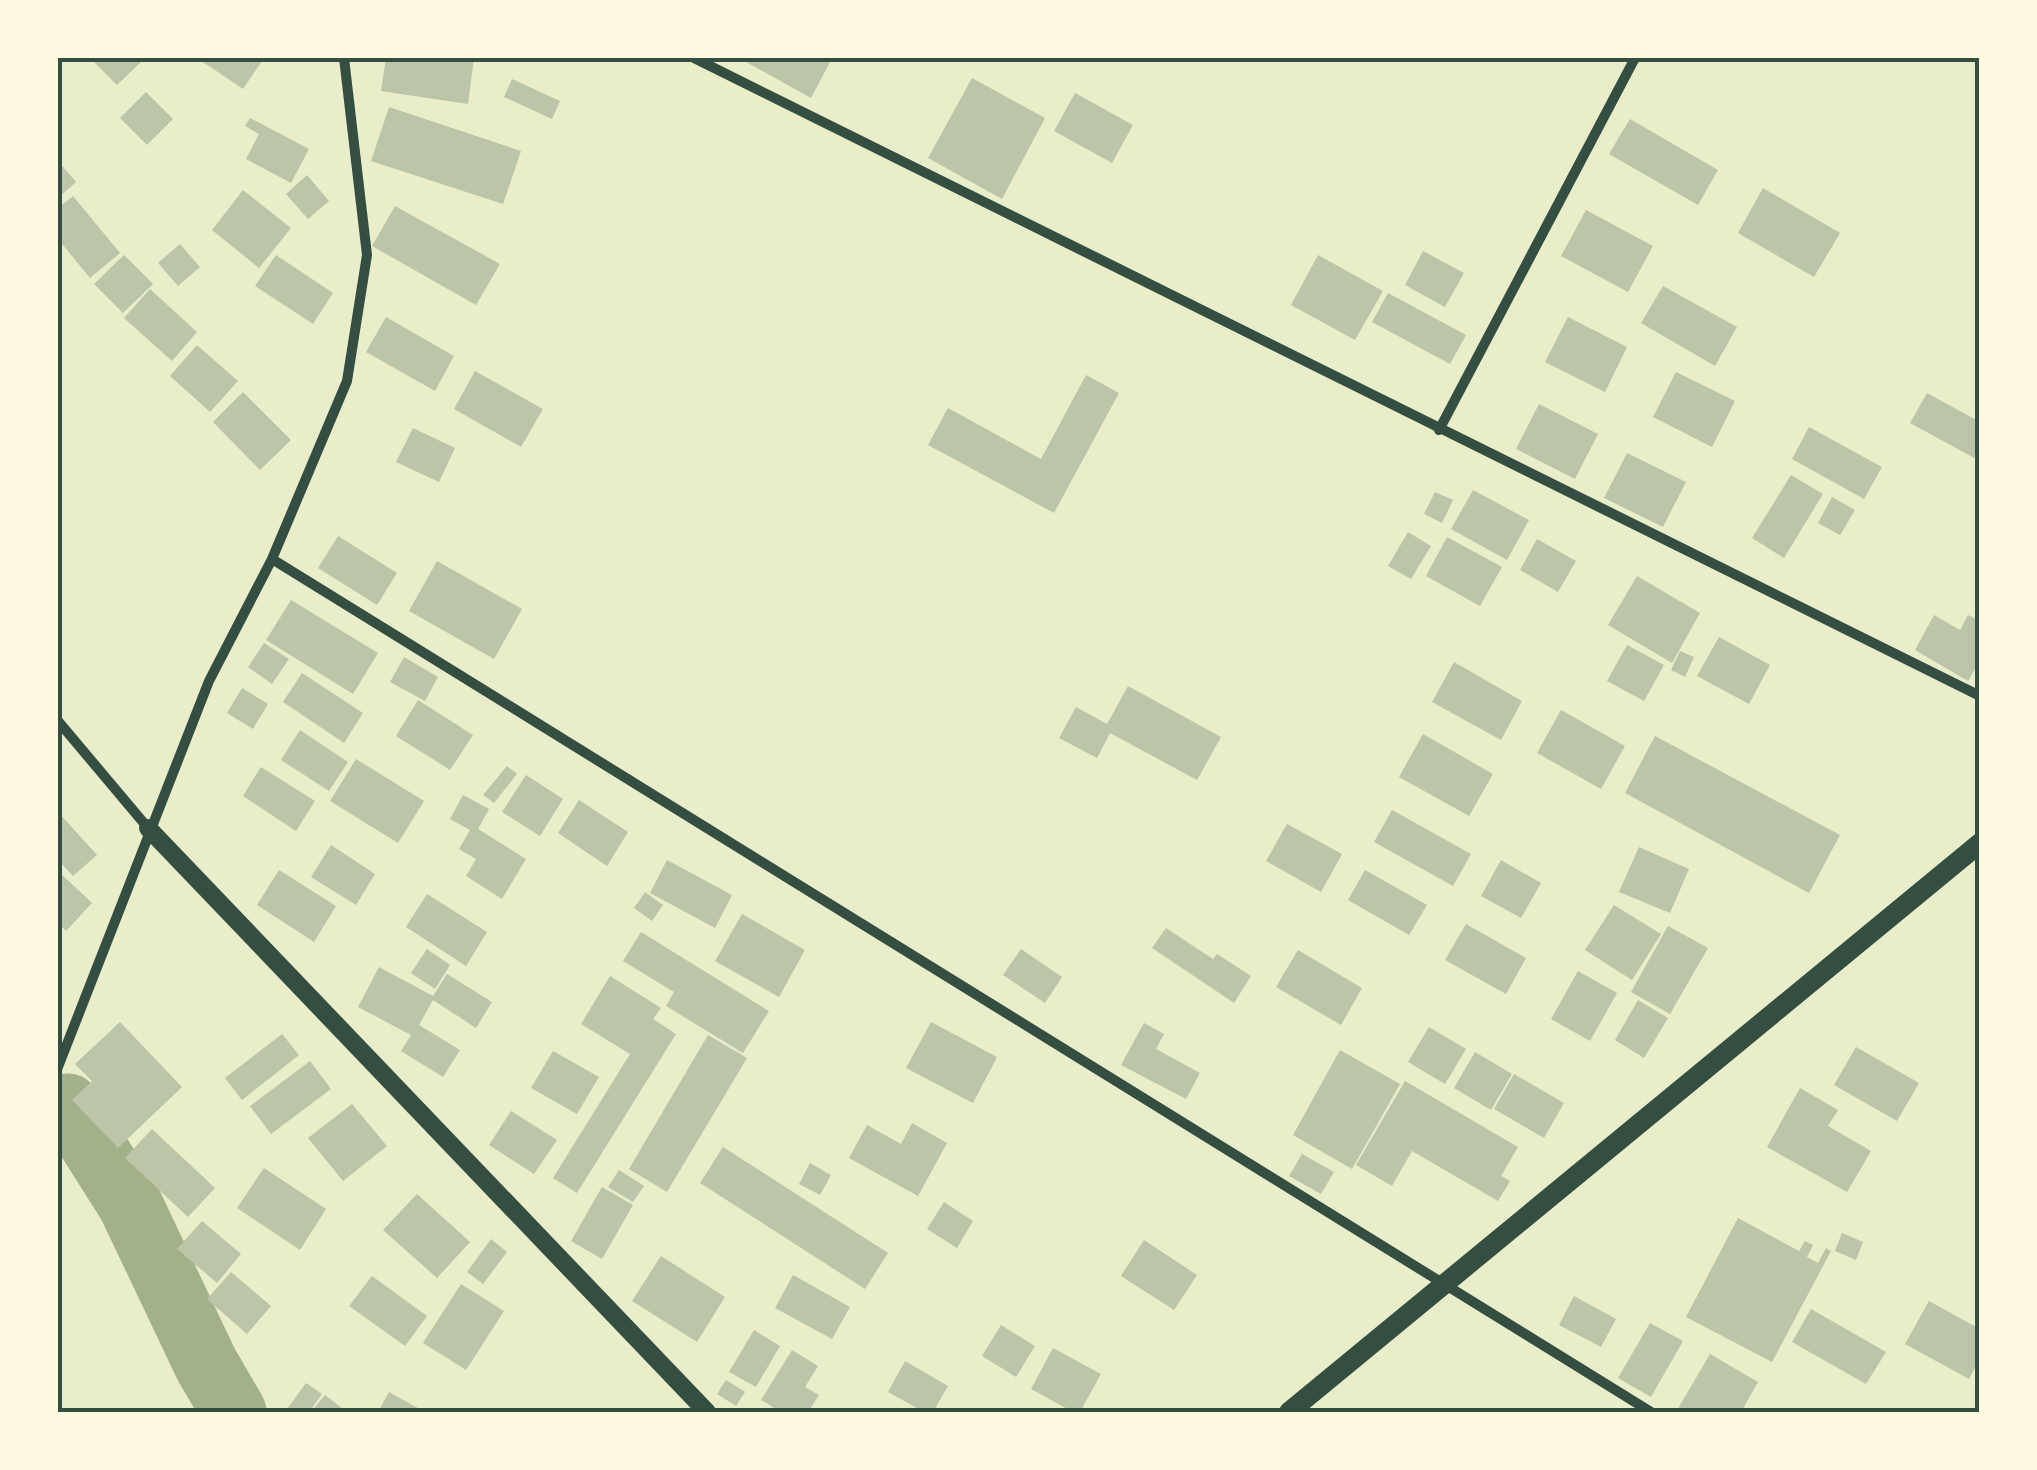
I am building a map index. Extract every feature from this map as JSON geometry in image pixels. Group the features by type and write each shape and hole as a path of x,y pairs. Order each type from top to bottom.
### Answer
{"main road":[{"path":"1289,1412 1980,843"}],"street":[{"path":"58,1066 208,680 272,559 347,381 366,255 344,58"},
{"path":"694,58 1980,696"},
{"path":"1439,430 1635,58"},
{"path":"272,559 1651,1412"},
{"path":"58,721 148,828 708,1412"}],"building":[{"path":"90,58 141,58 143,60 117,85"},
{"path":"197,58 264,58 243,89"},
{"path":"386,58 474,58 468,104 381,91"},
{"path":"739,58 822,58 830,62 811,98"},
{"path":"972,78 1045,118 1002,199 928,158"},
{"path":"512,79 560,101 552,119 504,97"},
{"path":"146,92 173,119 147,145 120,118"},
{"path":"1075,93 1133,125 1112,163 1054,131"},
{"path":"389,107 521,151 503,204 371,161"},
{"path":"250,118 309,149 291,183 246,159 259,134 245,126"},
{"path":"1630,119 1718,170 1698,205 1609,154"},
{"path":"58,161 76,182 58,198"},
{"path":"307,175 329,201 308,219 286,194"},
{"path":"1763,188 1840,233 1814,277 1738,233"},
{"path":"243,190 291,228 259,268 212,230"},
{"path":"73,196 120,253 90,278 58,239 58,208"},
{"path":"395,206 500,264 476,305 372,246"},
{"path":"1586,210 1653,246 1628,292 1561,256"},
{"path":"180,244 200,267 178,286 158,263"},
{"path":"1423,251 1464,273 1445,307 1405,285"},
{"path":"124,255 153,284 123,313 94,284"},
{"path":"276,255 333,293 313,324 255,286"},
{"path":"1318,255 1383,291 1355,340 1291,305"},
{"path":"1663,286 1737,327 1715,366 1641,323"},
{"path":"150,289 197,332 172,361 124,318"},
{"path":"1388,293 1466,335 1450,364 1372,322"},
{"path":"386,317 454,356 435,391 366,352"},
{"path":"1568,317 1627,347 1605,392 1545,362"},
{"path":"197,345 238,381 210,412 170,376"},
{"path":"475,371 543,409 521,447 454,409"},
{"path":"1676,372 1735,401 1712,447 1653,417"},
{"path":"1086,375 1119,393 1054,513 928,445 948,408 1041,459"},
{"path":"243,392 291,440 260,470 213,422"},
{"path":"1927,393 1980,422 1978,460 1910,423"},
{"path":"1539,404 1598,434 1575,479 1516,449"},
{"path":"1809,427 1882,467 1864,499 1792,459"},
{"path":"413,428 455,448 439,482 396,462"},
{"path":"1627,453 1686,482 1663,527 1604,498"},
{"path":"1791,475 1823,494 1784,558 1752,538"},
{"path":"1473,490 1529,520 1507,560 1451,529"},
{"path":"1435,492 1453,500 1442,523 1424,514"},
{"path":"1832,497 1855,510 1840,535 1818,523"},
{"path":"1408,532 1431,546 1411,579 1388,566"},
{"path":"338,536 397,573 377,605 318,568"},
{"path":"1447,537 1502,567 1480,606 1426,576"},
{"path":"1537,539 1576,561 1558,592 1520,570"},
{"path":"437,561 522,609 494,659 409,611"},
{"path":"1637,576 1700,613 1672,663 1608,625"},
{"path":"291,600 378,653 353,694 266,640"},
{"path":"1934,615 1960,630 1968,615 1980,621 1980,660 1968,681 1915,650"},
{"path":"1719,637 1770,665 1749,704 1697,676"},
{"path":"264,643 289,659 272,684 248,667"},
{"path":"1627,645 1664,665 1644,701 1607,681"},
{"path":"1680,651 1694,657 1685,677 1671,670"},
{"path":"404,657 438,677 425,701 390,682"},
{"path":"1454,662 1522,701 1501,740 1432,702"},
{"path":"302,673 363,713 344,743 283,702"},
{"path":"1128,686 1221,737 1197,780 1110,733 1097,758 1059,738 1076,707 1107,724"},
{"path":"242,688 268,704 253,729 227,713"},
{"path":"418,700 473,735 450,770 396,736"},
{"path":"1561,710 1625,746 1601,789 1537,753"},
{"path":"300,730 348,762 329,791 281,760"},
{"path":"1423,734 1493,774 1469,816 1399,777"},
{"path":"1655,736 1840,835 1809,893 1625,793"},
{"path":"356,759 424,801 398,843 330,801"},
{"path":"507,766 517,774 494,803 483,795"},
{"path":"261,767 315,801 296,831 243,796"},
{"path":"526,775 563,799 540,836 502,812"},
{"path":"463,795 489,809 478,829 526,859 502,899 466,876 476,859 459,849 470,830 450,819"},
{"path":"579,800 628,832 607,866 558,833"},
{"path":"1392,810 1471,854 1453,886 1374,842"},
{"path":"58,812 97,855 73,876 58,860"},
{"path":"1287,824 1342,854 1321,892 1266,861"},
{"path":"331,845 375,874 356,905 311,877"},
{"path":"1639,847 1689,869 1670,913 1619,892"},
{"path":"667,860 732,895 715,928 650,893"},
{"path":"1501,860 1541,883 1521,918 1481,896"},
{"path":"279,870 336,906 314,942 257,905"},
{"path":"1365,870 1427,905 1409,935 1348,900"},
{"path":"58,871 92,903 66,931 58,923"},
{"path":"645,892 663,905 652,921 634,908"},
{"path":"427,894 487,932 466,966 406,927"},
{"path":"1614,905 1661,934 1632,980 1585,950"},
{"path":"742,914 805,950 779,997 715,961"},
{"path":"1466,924 1526,958 1506,994 1445,960"},
{"path":"1668,926 1708,948 1670,1014 1631,992"},
{"path":"1166,928 1213,959 1217,954 1251,976 1234,1003 1152,948"},
{"path":"641,932 769,1011 743,1053 666,1006 674,992 623,961"},
{"path":"427,949 450,965 435,989 411,973"},
{"path":"1021,949 1062,977 1045,1003 1003,975"},
{"path":"1298,950 1362,988 1341,1025 1276,987"},
{"path":"379,967 433,996 447,974 492,1002 476,1028 433,1000 419,1025 460,1050 443,1077 401,1051 411,1035 358,1007"},
{"path":"1578,971 1617,993 1590,1041 1551,1019"},
{"path":"610,976 661,1008 653,1019 676,1034 577,1193 553,1178 630,1054 581,1024"},
{"path":"1638,1000 1668,1018 1644,1058 1615,1040"},
{"path":"120,1022 182,1087 118,1148 72,1100 92,1081 75,1064"},
{"path":"931,1022 997,1057 973,1103 906,1068"},
{"path":"1144,1023 1164,1034 1156,1049 1200,1073 1186,1099 1121,1065"},
{"path":"1429,1027 1466,1049 1445,1084 1408,1062"},
{"path":"282,1034 299,1055 242,1100 225,1078"},
{"path":"708,1035 747,1058 667,1192 629,1169"},
{"path":"1856,1047 1919,1083 1897,1121 1834,1085"},
{"path":"1340,1050 1400,1084 1352,1169 1293,1135"},
{"path":"553,1051 599,1077 577,1114 531,1088"},
{"path":"1475,1052 1512,1074 1491,1110 1454,1088"},
{"path":"310,1061 331,1089 271,1134 250,1106"},
{"path":"1514,1074 1564,1103 1544,1138 1494,1109"},
{"path":"1405,1081 1518,1147 1501,1176 1510,1181 1498,1201 1412,1151 1392,1186 1356,1165"},
{"path":"1800,1088 1838,1110 1828,1126 1871,1151 1847,1192 1767,1147"},
{"path":"352,1104 387,1146 343,1181 308,1138"},
{"path":"511,1111 557,1140 534,1174 489,1145"},
{"path":"912,1123 947,1143 918,1196 849,1158 867,1125 901,1144"},
{"path":"152,1129 215,1188 188,1217 125,1158"},
{"path":"723,1147 888,1253 865,1289 700,1183"},
{"path":"1302,1154 1334,1172 1321,1194 1289,1176"},
{"path":"810,1163 831,1175 820,1195 799,1184"},
{"path":"264,1168 326,1209 300,1250 237,1208"},
{"path":"619,1170 644,1186 633,1202 608,1187"},
{"path":"602,1187 633,1205 602,1259 571,1241"},
{"path":"417,1194 470,1242 437,1278 383,1230"},
{"path":"944,1202 973,1221 957,1248 927,1229"},
{"path":"1738,1218 1799,1251 1805,1241 1813,1245 1807,1257 1818,1263 1826,1248 1831,1251 1772,1362 1686,1317"},
{"path":"202,1221 241,1254 217,1283 177,1249"},
{"path":"1842,1233 1863,1242 1856,1260 1835,1251"},
{"path":"491,1239 507,1252 483,1284 467,1272"},
{"path":"1144,1240 1197,1275 1174,1310 1121,1276"},
{"path":"661,1256 725,1297 697,1342 632,1301"},
{"path":"231,1272 271,1306 247,1334 207,1299"},
{"path":"793,1275 850,1307 832,1339 775,1308"},
{"path":"372,1276 427,1316 405,1346 349,1306"},
{"path":"461,1284 504,1311 466,1370 423,1343"},
{"path":"1574,1296 1616,1319 1601,1347 1559,1325"},
{"path":"1929,1301 1980,1329 1980,1359 1969,1379 1905,1344"},
{"path":"1811,1309 1886,1352 1866,1384 1792,1342"},
{"path":"1650,1323 1683,1341 1651,1397 1618,1378"},
{"path":"1001,1325 1035,1346 1016,1377 982,1356"},
{"path":"754,1330 780,1346 756,1387 729,1372"},
{"path":"1053,1348 1101,1374 1080,1412 1031,1389"},
{"path":"792,1350 818,1366 805,1387 819,1395 808,1412 781,1412 761,1400"},
{"path":"1710,1354 1758,1382 1741,1412 1676,1412"},
{"path":"905,1361 948,1386 933,1412 924,1412 888,1392"},
{"path":"726,1380 745,1392 736,1406 717,1394"},
{"path":"306,1383 322,1394 309,1412 285,1412"},
{"path":"389,1392 425,1412 378,1412"},
{"path":"325,1395 347,1412 311,1412"}],"waterway":[{"path":"68,1106 130,1204 206,1364 234,1412"}]}
